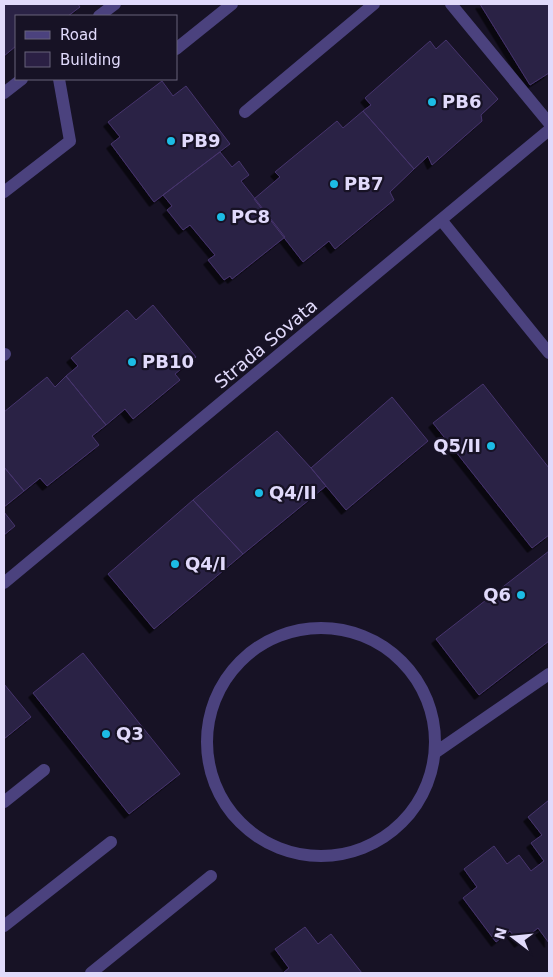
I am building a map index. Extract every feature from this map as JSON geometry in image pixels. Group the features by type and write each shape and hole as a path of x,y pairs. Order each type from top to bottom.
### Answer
{"street":[{"path":"100,15 115,4"},
{"path":"178,47 232,4"},
{"path":"245,112 374,4"},
{"path":"451,4 549,123"},
{"path":"4,93 21,80"},
{"path":"4,192 70,142 59,80"},
{"name":"Strada Sovata","path":"4,583 442,221 549,130"},
{"path":"442,221 549,353"},
{"path":"436,752 432,714 417,679 391,651 357,633 319,627 282,634 249,653 223,682 209,717 207,754 218,790 238,821 268,844 304,855 341,855 376,842 405,819 426,788 436,752 549,674"},
{"path":"4,802 44,770"},
{"path":"4,926 111,842"},
{"path":"91,973 211,876"}],"building":[{"path":"4,4 78,4 80,7 69,15 15,15 15,47 4,56"},
{"path":"480,4 549,4 549,73 530,85"},
{"name":"PB6","path":"446,40 498,99 481,115 482,121 432,165 428,156 414,169 363,111 371,105 365,98 430,41 436,49"},
{"name":"PB9","path":"162,81 173,96 186,86 230,144 154,202 111,144 120,137 108,122"},
{"name":"PB7","path":"363,111 414,169 390,192 394,200 335,249 329,241 303,262 254,199 280,177 275,172 337,121 343,128"},
{"name":"PC8","path":"220,152 232,167 239,161 249,175 241,181 285,237 232,279 230,276 224,280 208,260 215,255 190,225 183,230 167,210 172,206 163,195"},
{"name":"PB10","path":"153,305 196,357 175,374 180,380 133,419 125,409 106,425 66,376 78,366 71,358 127,310 136,320"},
{"path":"66,376 106,425 92,436 99,445 47,486 40,478 24,491 4,467 4,412 47,377 55,387"},
{"name":"Q5/II","path":"483,384 549,468 549,535 532,548 433,423"},
{"path":"392,397 428,441 346,510 311,468"},
{"name":"Q4/II","path":"277,431 326,486 243,554 193,500"},
{"path":"4,467 24,491 4,507"},
{"name":"Q4/I","path":"193,500 243,554 154,629 108,574"},
{"path":"4,512 15,526 4,535"},
{"name":"Q6","path":"549,551 549,641 479,695 436,639"},
{"name":"Q3","path":"83,653 180,774 129,814 33,693"},
{"path":"4,684 31,717 4,739"},
{"path":"549,800 549,943 538,928 519,943 510,931 496,942 463,898 477,887 464,869 494,846 507,864 519,855 531,871 544,861 531,843 542,835 528,817"},
{"path":"305,927 318,944 331,934 362,973 283,973 289,968 275,949"}],"place":[{"name":"PB6","path":"432,102"},
{"name":"PB9","path":"171,141"},
{"name":"PB7","path":"334,184"},
{"name":"PC8","path":"221,217"},
{"name":"PB10","path":"132,362"},
{"name":"Q5/II","path":"491,446"},
{"name":"Q4/II","path":"259,493"},
{"name":"Q4/I","path":"175,564"},
{"name":"Q6","path":"521,595"},
{"name":"Q3","path":"106,734"}]}
